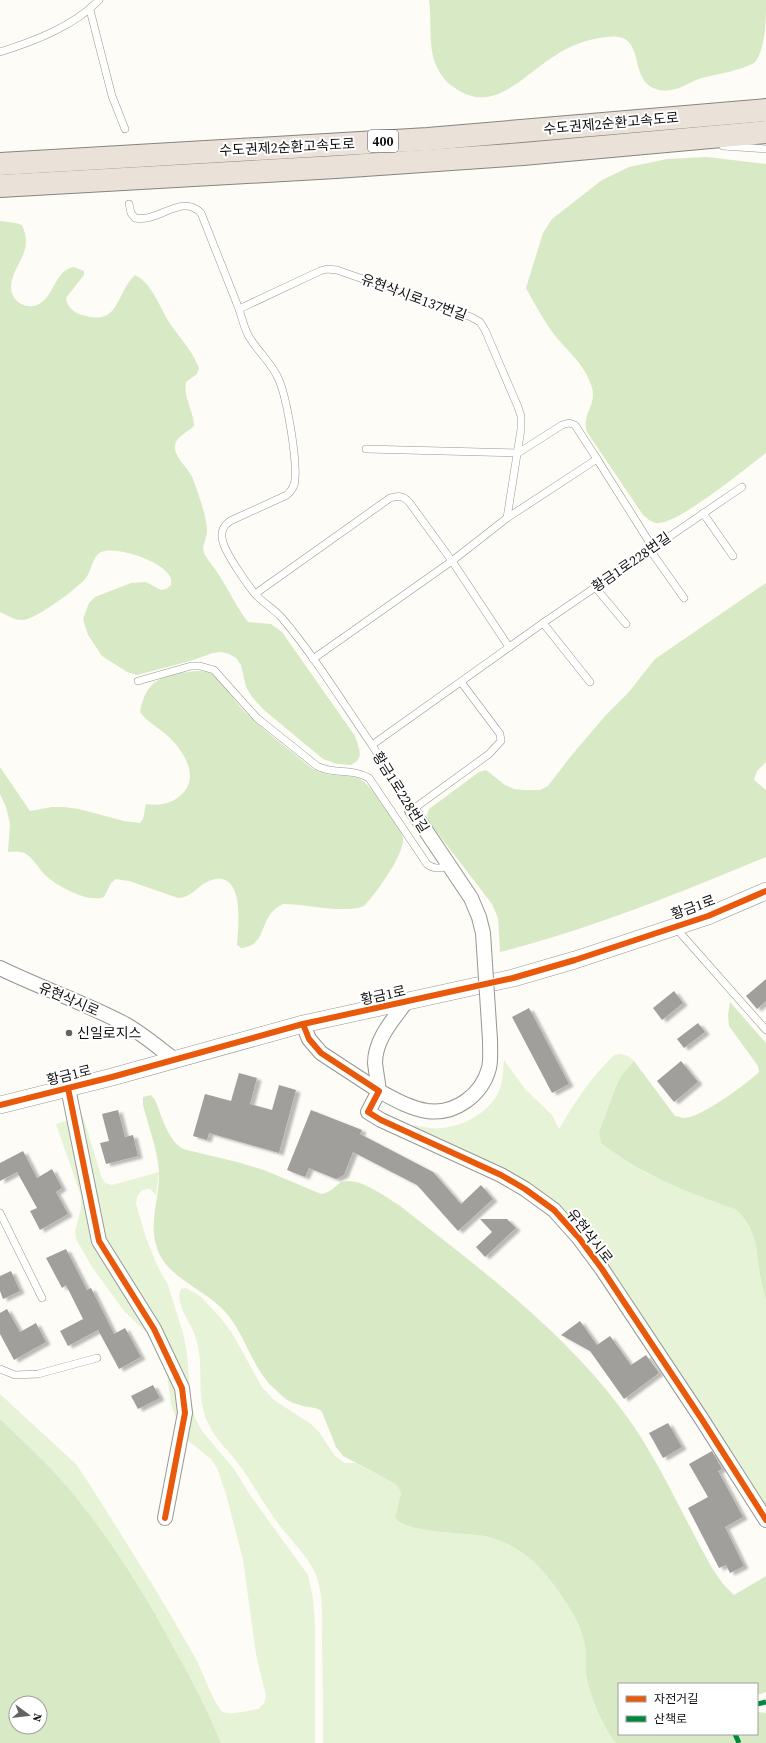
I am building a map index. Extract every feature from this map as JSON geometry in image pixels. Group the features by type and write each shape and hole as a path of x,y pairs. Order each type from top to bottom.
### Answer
{"highway":[{"name":"수도권제2순환고속도로","path":"0,164 428,138 695,116 762,106"},
{"name":"수도권제2순환고속도로","path":"0,186 500,156 766,132"}],"street":[{"name":"황금1로228번길","path":"379,1091 416,1108 428,1111 440,1111 453,1108 475,1094 483,1082 489,1068 490,1040 482,933 479,918 471,898 412,810"},
{"name":"황금1로","path":"0,1105 175,1060 303,1024 513,978 575,960 708,916 766,891"},
{"name":"유현삭시로","path":"0,968 127,1025 175,1060"},
{"path":"379,1091 375,1062 377,1049 387,1028 406,1002"},
{"path":"303,1024 309,1039 321,1053 379,1091"},
{"path":"68,1088 99,1242 154,1329 182,1388 185,1413 165,1518"},
{"name":"유현삭시로","path":"379,1091 368,1112 381,1120 501,1175 525,1189 554,1210 579,1238 602,1269 701,1418 766,1520"}],"lane":[{"path":"0,52 54,31 90,10 100,0"},
{"path":"90,10 112,96 125,129"},
{"path":"658,141 766,149"},
{"path":"128,204 131,213 135,218 142,220 149,219 178,207 189,205 201,213 240,309 243,325 248,336 272,368 283,390 296,471 293,489 287,495 230,521 224,526 221,533 222,541 228,553 255,594 281,617 372,745"},
{"name":"유현삭시로137번길","path":"240,309 320,271 337,270 471,317 480,322 485,330 521,416 518,453 507,518"},
{"path":"366,449 518,453 562,424 569,423 575,425 684,598"},
{"path":"312,659 452,561 507,518 597,459"},
{"name":"황금1로228번길","path":"412,810 372,745 543,623 742,487"},
{"path":"255,594 390,498 397,495 404,497 410,502 452,561 509,647"},
{"path":"703,513 733,556"},
{"path":"596,587 626,624"},
{"path":"543,623 590,682"},
{"path":"138,680 191,666 200,666 214,670 256,718 317,766 329,770 357,773 369,778 427,864 432,868 439,869 449,866"},
{"path":"412,810 489,754 501,741 500,734 461,682"},
{"name":"황금1로","path":"675,927 766,1030"},
{"path":"0,1213 42,1298"},
{"path":"0,1369 15,1375 38,1374 97,1358"}],"green space":[{"path":"429,0 766,0 764,40 756,61 752,64 739,69 698,79 682,87 665,91 656,89 647,84 642,76 633,48 628,41 619,37 599,38 585,41 565,50 519,82 496,95 484,97 471,96 454,88 447,82 435,63 431,40"},
{"path":"707,157 766,164 766,453 682,514 669,520 655,523 643,515 587,432 586,420 593,394 589,380 575,358 549,328 526,288 543,233 552,219 602,180 629,167 667,159"},
{"path":"0,221 22,225 25,235 26,243 24,251 12,279 11,287 14,298 22,304 32,306 42,302 50,293 63,272 74,267 84,271 84,275 66,298 71,309 82,315 95,317 104,316 111,312 116,306 129,282 135,275 146,283 151,289 169,322 189,349 199,368 197,374 186,382 185,388 194,420 194,426 178,439 175,449 176,454 193,479 203,510 207,529 203,549 204,552 248,622 271,624 282,632 355,736 360,755 357,761 351,765 337,764 323,759 264,710 252,697 246,687 241,665 236,658 229,654 221,652 213,653 190,661 137,675 127,672 102,656 88,635 83,619 89,603 95,597 131,583 146,582 161,590 166,589 171,585 171,579 167,573 151,561 140,556 118,551 108,550 101,552 94,560 88,575 81,583 66,596 37,615 29,619 20,620 14,619 0,612"},
{"path":"766,583 766,762 757,771 754,780 766,790 766,857 668,897 602,921 568,933 500,952 498,918 492,904 429,822 427,815 429,809 479,772 486,770 505,785 514,789 540,790 548,786 571,756 605,716 628,693 655,659"},
{"path":"195,671 212,674 221,682 240,707 309,766 321,773 358,778 370,787 384,805 401,832 403,838 402,845 399,854 388,874 364,906 336,909 283,904 269,916 256,942 250,946 241,948 237,945 237,898 234,889 229,883 222,879 209,881 190,894 182,898 178,898 129,881 116,879 111,883 104,897 89,898 81,896 57,884 45,875 26,854 20,852 8,852 10,824 6,807 0,794 0,767 30,811 52,807 64,807 79,809 124,821 140,823 143,819 146,804 157,805 170,802 179,797 188,786 190,779 188,764 180,750 170,738 140,712 147,692 158,680 174,674"},
{"path":"730,1002 766,1043 766,1300 760,1278 756,1247 752,1231 742,1216 735,1209 665,1182 633,1165 601,1143 599,1132 621,1076 634,1061 675,1116 683,1118 691,1117 711,1107 745,1084 759,1072 758,1066 729,1026 728,1015"},
{"path":"621,1054 628,1056 634,1061 621,1076 599,1132 646,1173 735,1209 742,1216 752,1231 756,1247 760,1278 766,1300 766,1509 702,1407 571,1222 413,1130 414,1125 428,1128 450,1127 467,1121 482,1112 495,1099 499,1091 502,1080 504,1060 525,1089 552,1115 559,1129 591,1081 614,1055"},
{"path":"151,1095 155,1100 169,1133 177,1145 183,1149 264,1170 321,1194 330,1191 342,1182 349,1181 372,1188 399,1205 495,1281 555,1335 584,1364 611,1395 646,1445 712,1568 723,1584 734,1595 766,1576 766,1692 758,1695 758,1683 618,1683 618,1735 758,1735 758,1712 766,1713 766,1743 616,1743 606,1729 590,1691 586,1674 585,1646 576,1619 564,1599 536,1564 520,1551 508,1544 489,1537 425,1530 402,1523 395,1518 401,1493 396,1484 343,1456 336,1447 322,1412 315,1408 293,1403 280,1394 262,1374 235,1324 228,1315 209,1298 177,1275 168,1267 161,1257 154,1236 154,1218 159,1172 155,1147 143,1105 143,1097"},
{"path":"83,1116 101,1176 105,1183 112,1185 159,1172 156,1195 150,1189 142,1190 137,1197 136,1204 146,1238 157,1265 168,1285 183,1333 187,1354 191,1401 195,1418 202,1431 234,1469 250,1495 308,1575 313,1599 315,1624 315,1743 221,1743 194,1684 152,1608 127,1567 85,1509 62,1481 0,1419 0,1394 76,1464 171,1615 196,1659 220,1709 223,1712 231,1713 259,1709 264,1703 266,1696 256,1654 243,1560 226,1494 217,1468 211,1459 186,1439 181,1431 171,1405 166,1367 156,1342 124,1311 92,1267 76,1239 75,1231 81,1208 81,1196 56,1124"},
{"path":"186,1288 200,1296 220,1317 232,1333 262,1387 274,1400 311,1424 319,1432 335,1456 345,1463 355,1463 397,1484 401,1493 395,1518 412,1527 425,1530 489,1537 508,1544 520,1551 536,1564 564,1599 576,1619 585,1646 586,1674 590,1691 606,1729 616,1743 323,1743 322,1610 319,1583 313,1569 300,1550 264,1504 245,1473 215,1436 209,1425 202,1404 200,1358 198,1347 193,1331 181,1307 179,1295 181,1289"},
{"path":"0,1419 62,1481 85,1509 127,1567 152,1608 194,1684 221,1743 0,1743"}],"building":[{"path":"766,979 766,1001 757,1009 746,996"},
{"path":"674,991 683,1003 662,1020 653,1008"},
{"path":"529,1008 569,1084 552,1093 512,1017"},
{"path":"698,1023 705,1032 684,1048 677,1039"},
{"path":"681,1061 698,1082 674,1102 657,1081"},
{"path":"239,1073 257,1078 250,1104 272,1110 279,1085 296,1090 279,1153 209,1133 207,1140 193,1136 205,1094 231,1101"},
{"path":"118,1110 125,1137 133,1135 138,1156 106,1164 100,1143 109,1141 102,1114"},
{"path":"311,1110 362,1130 360,1134 433,1172 461,1204 481,1185 493,1199 458,1231 417,1185 353,1152 344,1175 336,1179 309,1168 305,1177 287,1170"},
{"path":"23,1151 37,1178 52,1169 62,1188 56,1192 68,1214 40,1230 30,1211 37,1208 17,1172 0,1181 0,1163"},
{"path":"480,1219 507,1219 516,1228 485,1257 476,1247 492,1232"},
{"path":"66,1249 87,1290 91,1288 114,1334 125,1328 141,1357 119,1369 98,1330 68,1346 60,1331 83,1319 66,1285 62,1288 46,1258"},
{"path":"11,1271 20,1291 3,1299 0,1291 0,1276"},
{"path":"7,1309 20,1332 36,1323 46,1342 14,1360 0,1334 0,1313"},
{"path":"580,1321 597,1345 610,1336 631,1365 646,1355 659,1373 624,1399 590,1351 561,1335"},
{"path":"153,1385 160,1398 138,1409 131,1396"},
{"path":"668,1423 682,1447 663,1458 649,1433"},
{"path":"712,1451 722,1469 718,1471 743,1517 725,1527 744,1566 730,1573 726,1565 719,1568 688,1508 708,1497 689,1464"}],"marked path":[{"path":"758,1704 766,1702"},
{"path":"735,1735 739,1743"}],"cycle path":[{"path":"0,1105 112,1077 303,1024 513,978 575,960 708,916 766,891"},
{"path":"303,1024 309,1039 321,1053 379,1091 368,1112 381,1120 501,1175 525,1189 554,1210 579,1238 602,1269 701,1418 766,1520"},
{"path":"68,1088 99,1241 154,1329 182,1388 185,1413 165,1518"}],"place":[{"name":"신일로지스","path":"69,1033"}]}
